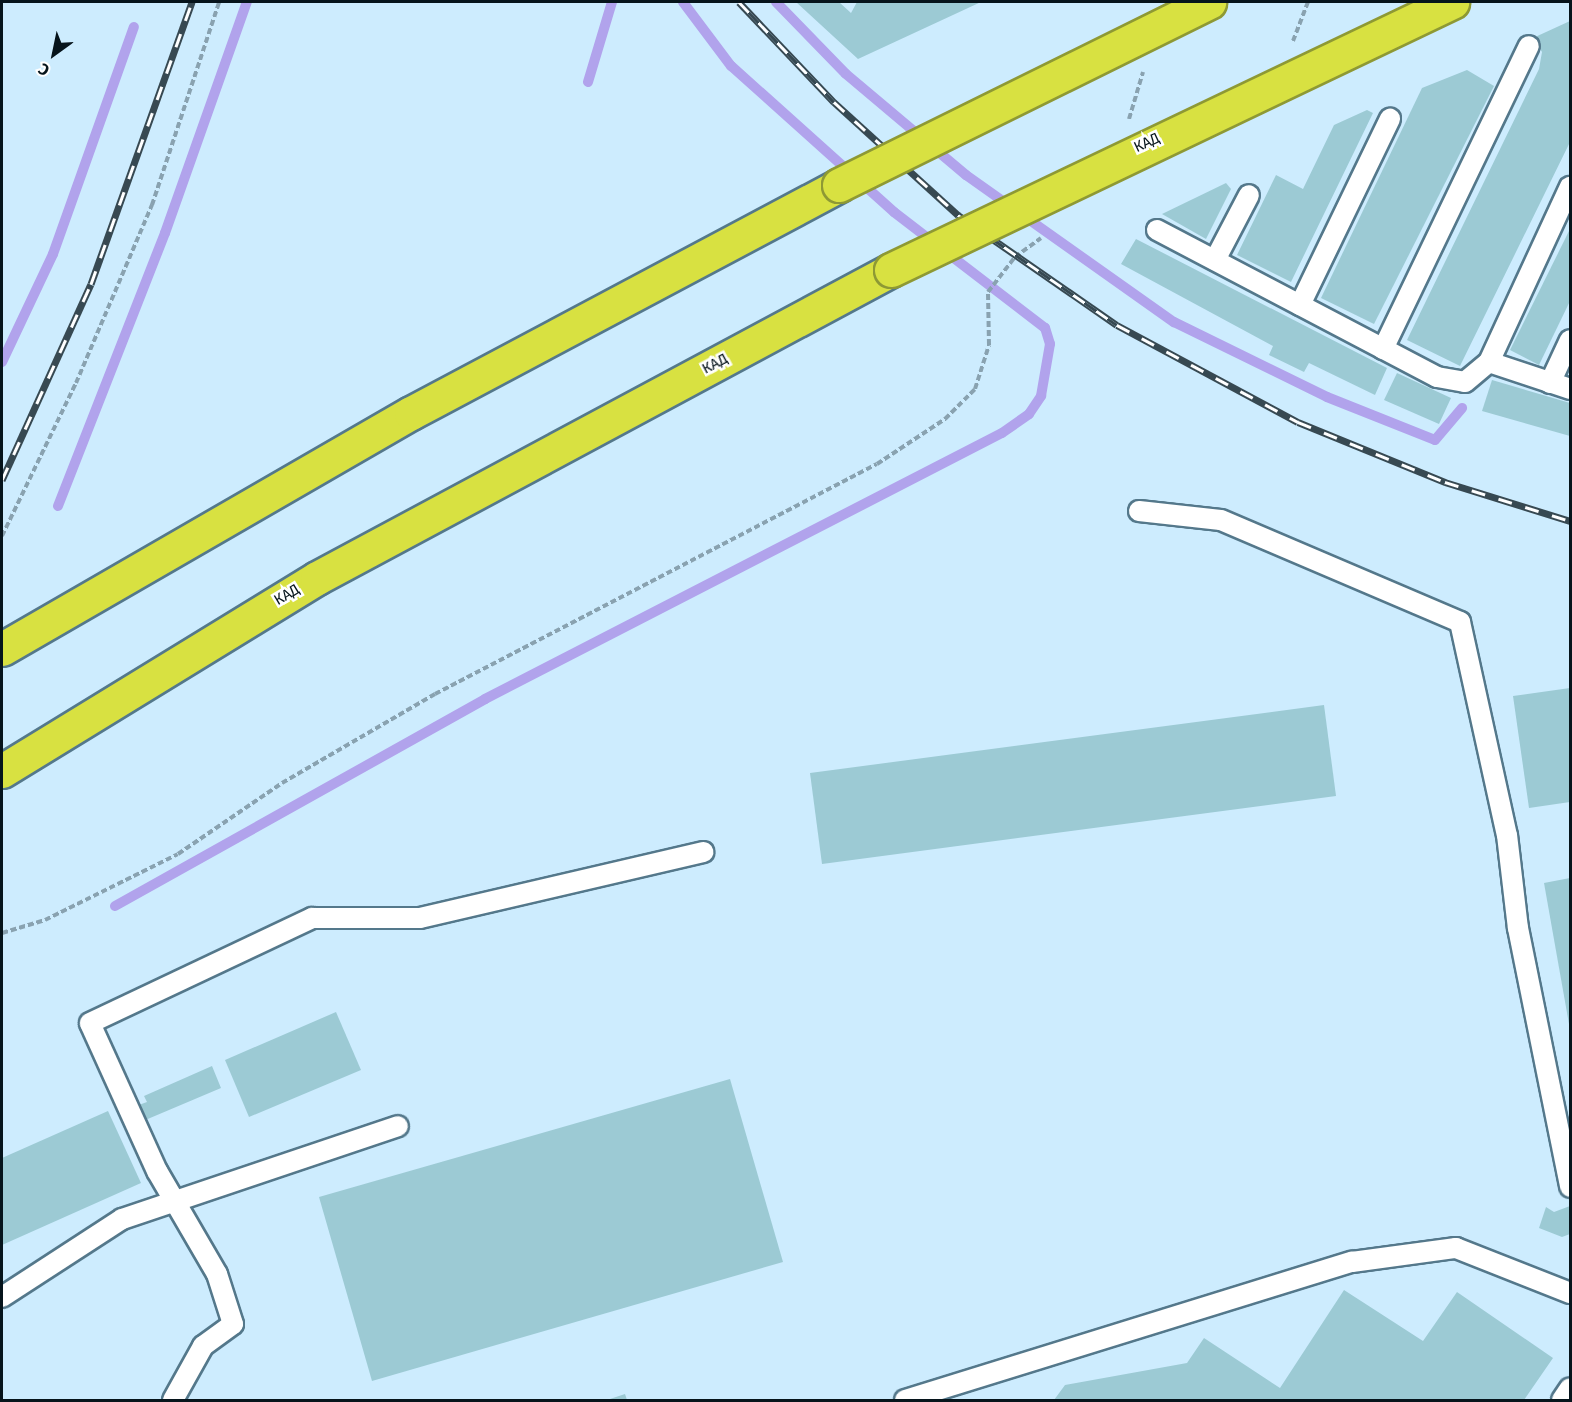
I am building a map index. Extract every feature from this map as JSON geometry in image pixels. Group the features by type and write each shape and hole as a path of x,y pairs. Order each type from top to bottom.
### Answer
{"highway":[{"path":"2,649 421,408 839,185 1209,2"},
{"name":"КАД","path":"2,771 317,578 891,270 1452,2"}],"lane":[{"path":"1383,349 1529,46"},
{"path":"1300,305 1390,119"},
{"path":"1157,230 1437,377 1465,382 1490,362 1570,187"},
{"path":"1215,260 1249,195"},
{"path":"1550,383 1570,340"},
{"path":"1490,362 1570,389"},
{"path":"1139,511 1221,520 1460,622 1507,835 1518,928 1570,1187"},
{"path":"173,1401 203,1346 233,1324 218,1274 174,1202 90,1023 312,918 420,918 703,852"},
{"path":"2,1297 122,1219 398,1126"},
{"path":"904,1401 1352,1262 1456,1248 1570,1293"},
{"path":"1562,1401 1570,1388"}],"path":[{"path":"2,536 76,383 152,205 219,2"},
{"path":"1128,126 1146,63"},
{"path":"2,933 45,920 178,854 282,783 435,694 887,458 945,419 975,389 989,345 988,292 1015,257 1050,230"}],"building":[{"path":"796,2 839,2 851,13 857,2 981,2 858,59"},
{"path":"1570,21 1570,142 1460,366 1407,340 1539,69 1542,52 1533,38"},
{"path":"1467,70 1494,86 1374,324 1321,298 1422,88"},
{"path":"1367,110 1373,113 1291,282 1237,255 1276,175 1303,189 1334,125"},
{"path":"1226,183 1231,189 1206,239 1162,214"},
{"path":"1570,229 1570,301 1539,365 1510,350"},
{"path":"1136,239 1387,368 1375,395 1309,363 1304,372 1269,355 1273,346 1121,264"},
{"path":"1397,373 1451,398 1439,424 1384,400"},
{"path":"1492,380 1570,403 1570,436 1482,411"},
{"path":"1570,688 1570,802 1529,808 1513,696"},
{"path":"1324,705 1336,796 822,864 810,773"},
{"path":"1570,878 1570,1024 1569,1024 1544,883"},
{"path":"336,1012 361,1070 249,1117 225,1060"},
{"path":"212,1066 221,1088 143,1121 136,1106 147,1102 144,1096"},
{"path":"730,1079 783,1262 372,1381 319,1197"},
{"path":"108,1111 141,1183 2,1245 2,1158"},
{"path":"1570,1206 1570,1234 1562,1237 1539,1228 1546,1207 1554,1212"},
{"path":"1344,1290 1423,1341 1457,1292 1553,1358 1524,1400 1054,1400 1065,1385 1187,1363 1204,1338 1280,1388"},
{"path":"625,1394 627,1400 607,1400"}],"waterway":[{"path":"58,506 165,233 247,2"},
{"path":"588,82 612,2"},
{"path":"115,906 485,699 1002,433 1029,414 1041,396 1050,344 1045,328 894,212 731,66 683,2"},
{"path":"776,2 846,74 966,175 1174,322 1327,397 1435,440 1462,408"},
{"path":"2,362 53,254 134,27"}],"railway":[{"path":"2,480 91,284 192,2"},
{"path":"739,2 834,102 958,215 1117,325 1298,422 1445,482 1570,521"}]}
